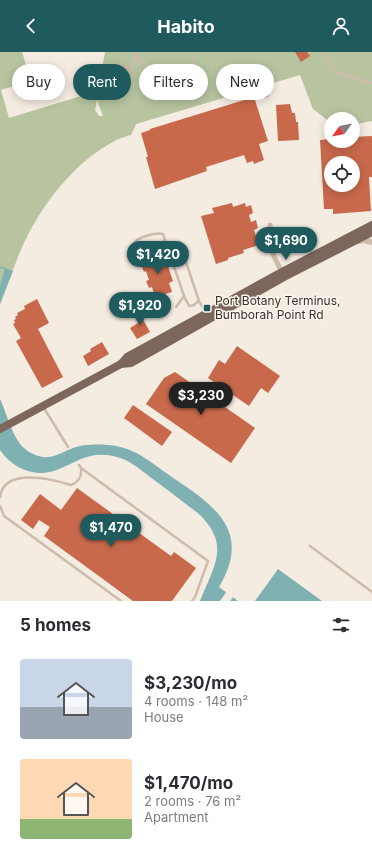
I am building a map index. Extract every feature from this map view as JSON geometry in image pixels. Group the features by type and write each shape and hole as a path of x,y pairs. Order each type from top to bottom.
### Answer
{"main road":[{"path":"0,427 11,423 121,364 128,357 188,327 372,225"},
{"path":"188,327 205,314 372,232"}],"street":[{"path":"270,225 272,252 283,275"},
{"path":"352,243 364,240 372,242"}],"lane":[{"path":"134,63 128,67 119,68 117,73 118,76 123,78 127,75 134,63 136,52"},
{"path":"136,52 138,58 144,64"},
{"path":"192,52 196,64"},
{"path":"321,52 337,72 372,83"},
{"path":"165,241 139,252 134,243 136,240 160,233 163,234 184,296 189,306 194,305 199,301"},
{"path":"167,246 179,242 199,301 205,314"},
{"path":"176,307 184,296"},
{"path":"43,406 68,447"},
{"path":"0,497 1,492 8,483 18,478 51,479 71,485 77,482 80,478 80,466 208,561 195,597 192,601"},
{"path":"0,506 4,516 120,601"},
{"path":"310,546 372,592"}],"green space":[{"path":"0,52 22,52 26,64 12,64 12,87 1,90 9,118 73,98 73,100 97,100 131,100 131,64 103,64 105,52 372,52 372,121 360,124 360,112 324,112 324,118 313,109 300,75 274,83 274,64 216,64 216,100 136,124 131,135 116,140 87,160 65,180 38,216 18,257 0,305","holes":["97,100 103,116 99,116 95,110"]}],"water":[{"path":"5,268 13,271 0,303 0,286"},
{"path":"0,399 15,436 25,449 31,453 39,456 51,457 84,445 112,445 130,450 185,486 213,508 223,520 230,534 232,549 228,567 219,587 238,601 200,601 214,566 217,556 217,546 215,536 209,525 199,514 138,468 126,460 117,457 108,455 93,455 80,459 59,469 42,473 18,467 5,457 0,450"},
{"path":"278,569 322,601 255,601"}],"pier":[{"path":"227,591 234,596 230,601 220,601"}],"building":[{"path":"295,52 307,52 310,56 301,62"},
{"path":"244,100 255,100 268,141 259,144 264,160 254,164 253,161 247,163 244,155 206,167 207,171 155,189 141,133"},
{"path":"290,104 292,113 295,113 296,122 298,122 299,140 278,141 276,105"},
{"path":"372,136 372,177 369,177 371,211 333,214 333,209 324,209 320,140 324,140 324,148 360,148 360,137"},
{"path":"232,203 233,207 245,203 246,207 251,205 253,213 249,215 251,222 256,220 258,228 254,230 259,245 243,250 244,253 216,264 201,216 214,213 212,208"},
{"path":"164,255 173,281 169,283 172,292 155,297 152,287 149,288 146,281 149,280 146,271 144,272 141,264 144,263 143,261"},
{"path":"37,299 49,323 38,329 63,377 42,388 16,341 21,338 13,324 15,323 15,317 18,315 17,313 25,309 24,306"},
{"path":"140,309 142,313 140,314 150,332 137,339 130,328 138,323 133,313"},
{"path":"102,342 109,354 88,366 83,356 91,351 90,349"},
{"path":"237,346 280,376 268,393 261,388 249,406 208,378 219,360 225,364"},
{"path":"175,372 255,428 231,463 146,404 164,378"},
{"path":"133,405 172,432 162,446 124,418"},
{"path":"77,488 171,556 174,552 196,568 172,601 133,601 44,536 50,527 39,520 33,529 21,520 40,494 61,510"}],"waterway":[{"path":"0,267 6,269"}],"place":[{"name":"Port Botany Terminus, Bumborah Point Rd","path":"207,308"}]}
